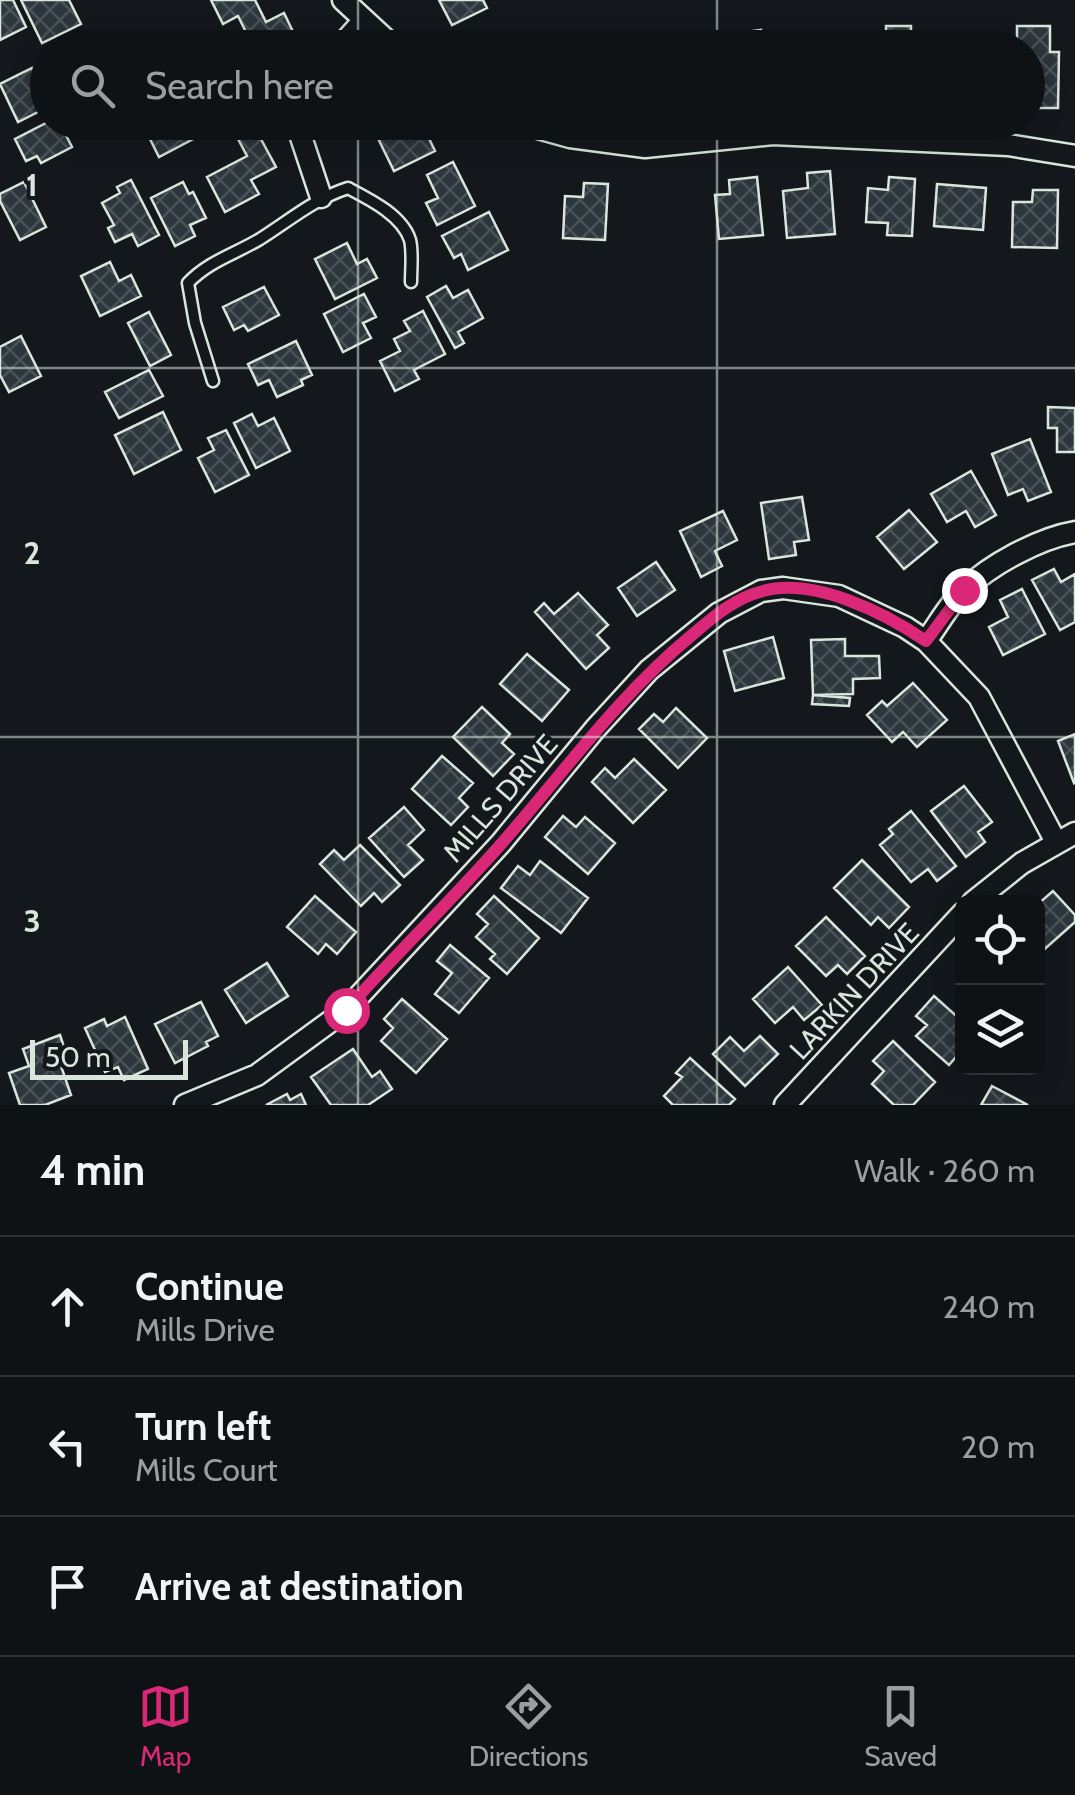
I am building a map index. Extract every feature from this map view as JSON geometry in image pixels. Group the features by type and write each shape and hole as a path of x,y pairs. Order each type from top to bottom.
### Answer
{"street":[{"path":"343,0 374,30"},
{"path":"355,30 363,21"},
{"path":"302,140 318,188"},
{"path":"592,140 645,147 714,140"},
{"path":"901,140 1008,145 1075,156"},
{"path":"926,641 964,590 1013,556 1054,536 1075,532"},
{"name":"MILLS DRIVE","path":"185,1105 257,1074 346,1010 502,844 595,729 649,670 719,612 761,591 783,588 839,596 926,641 978,697 1066,837"},
{"path":"982,895 1022,862 1066,837"},
{"name":"LARKIN DRIVE","path":"785,1105 955,922"}],"lane":[{"path":"318,188 348,188"},
{"path":"213,380 195,323 188,283 203,267 260,239 318,188 348,188 374,201 399,222 410,240 411,282"}],"building":[{"path":"0,0 13,0 26,27 0,40"},
{"path":"21,0 69,0 81,24 69,30 36,30"},
{"path":"211,0 255,0 266,22 284,13 292,30 245,30 238,16 223,24"},
{"path":"439,0 483,0 487,8 452,25"},
{"path":"886,26 911,26 911,30 886,30"},
{"path":"1017,26 1050,26 1050,52 1059,52 1058,108 1045,108 1045,30 1017,30"},
{"path":"30,69 30,116 18,122 0,84"},
{"path":"30,131 30,140 68,140 72,147 41,163 37,156 26,161 15,139"},
{"path":"150,140 191,140 159,157"},
{"path":"239,140 261,140 276,167 251,180 259,194 225,212 207,177 247,156"},
{"path":"379,140 430,140 435,151 394,171"},
{"path":"453,162 475,206 437,225 426,203 438,198 427,175"},
{"path":"830,171 835,234 787,238 783,191 808,188 807,173"},
{"path":"757,177 763,235 719,239 715,195 730,194 729,180"},
{"path":"889,177 915,179 912,236 887,235 888,223 866,222 868,188 888,190"},
{"path":"131,180 159,235 138,246 132,234 115,242 108,228 114,225 102,203 120,193 117,187"},
{"path":"24,182 46,227 20,240 0,194"},
{"path":"183,182 189,194 193,192 206,218 190,225 195,236 175,246 151,198"},
{"path":"584,183 608,184 605,240 563,238 565,196 583,197"},
{"path":"937,184 986,188 983,230 934,226"},
{"path":"1033,190 1058,190 1057,248 1012,247 1013,202 1032,202"},
{"path":"489,212 508,250 468,270 461,254 454,258 442,236"},
{"path":"347,243 357,264 367,259 377,278 335,299 315,259"},
{"path":"110,262 119,281 131,275 141,296 100,316 81,276"},
{"path":"446,286 453,298 468,290 483,318 458,332 464,343 455,348 427,297"},
{"path":"264,287 279,315 248,331 244,325 234,330 223,307"},
{"path":"364,294 376,317 363,323 371,338 343,352 324,314"},
{"path":"423,311 445,354 414,370 419,379 395,391 380,361 400,351 394,339 410,331 404,321"},
{"path":"149,312 171,355 150,366 128,323"},
{"path":"21,336 41,376 9,392 0,375 0,347"},
{"path":"296,341 312,375 301,380 303,385 277,397 269,380 258,385 248,364"},
{"path":"149,370 163,396 119,418 105,392"},
{"path":"1048,407 1075,408 1075,452 1057,452 1057,428 1048,428"},
{"path":"163,412 181,450 134,474 115,435"},
{"path":"252,414 258,426 274,418 290,451 256,468 234,423"},
{"path":"226,430 249,475 215,492 198,458 214,450 208,438"},
{"path":"1030,439 1051,492 1028,501 1023,489 1008,495 992,454"},
{"path":"971,471 996,515 975,527 966,511 947,522 931,494"},
{"path":"802,497 809,540 794,542 796,555 769,559 761,503"},
{"path":"909,510 937,542 904,569 877,537"},
{"path":"723,511 737,540 715,551 722,566 701,577 680,531"},
{"path":"656,562 675,590 637,616 618,588"},
{"path":"1054,569 1061,582 1075,574 1075,622 1060,630 1032,580"},
{"path":"1022,589 1045,634 1003,655 989,627 1008,617 1000,600"},
{"path":"578,593 608,625 597,635 609,648 586,669 535,612 544,603 554,614"},
{"path":"773,637 784,678 735,691 724,651"},
{"path":"845,639 845,656 879,656 880,678 853,679 853,694 813,695 811,640"},
{"path":"527,654 569,690 542,721 500,684"},
{"path":"913,683 947,720 917,747 903,732 892,742 867,715 882,701 887,706"},
{"path":"813,695 850,698 849,706 812,704"},
{"path":"482,707 510,734 502,743 514,754 493,776 453,737"},
{"path":"676,708 707,738 678,768 639,729 654,714 663,722"},
{"path":"1075,734 1075,782 1074,783 1058,741"},
{"path":"442,756 473,783 459,798 468,807 451,825 412,789"},
{"path":"634,759 666,790 633,823 592,782 605,768 615,778"},
{"path":"964,786 992,822 978,832 985,842 966,857 931,811"},
{"path":"404,807 424,830 408,845 423,860 404,877 369,838"},
{"path":"911,811 956,866 937,881 928,869 911,882 880,845 893,834 889,829"},
{"path":"563,816 576,827 585,817 615,843 588,874 545,837"},
{"path":"360,845 400,885 382,902 374,893 361,906 320,864 334,850 344,860"},
{"path":"862,860 909,907 889,928 878,917 871,925 834,888"},
{"path":"540,861 588,898 561,933 501,888 518,866 530,875"},
{"path":"1053,891 1075,915 1075,922 1045,949 1045,898"},
{"path":"315,896 356,932 337,954 326,944 318,954 287,927"},
{"path":"494,896 539,938 507,974 490,959 495,954 476,937 488,924 477,914"},
{"path":"826,917 865,956 847,974 838,965 826,976 796,946"},
{"path":"450,945 489,978 459,1013 435,994 452,973 437,961"},
{"path":"267,963 288,996 246,1023 225,990"},
{"path":"788,967 822,1005 804,1020 793,1007 775,1023 753,999"},
{"path":"934,996 955,1015 955,1058 949,1065 916,1036 927,1025 916,1016"},
{"path":"402,999 447,1039 416,1073 381,1041 393,1028 384,1019"},
{"path":"201,1002 218,1036 206,1042 208,1046 175,1063 155,1024"},
{"path":"125,1017 148,1069 124,1080 118,1067 105,1072 85,1028 104,1019 107,1026"},
{"path":"60,1035 65,1050 50,1055 54,1065 60,1063 71,1095 45,1105 20,1105 9,1073 29,1066 23,1049"},
{"path":"760,1036 778,1054 745,1086 713,1054 730,1037 744,1051"},
{"path":"893,1041 935,1082 913,1105 894,1105 872,1084 884,1071 873,1061"},
{"path":"353,1049 372,1077 380,1071 392,1089 368,1105 331,1105 311,1077"},
{"path":"690,1058 735,1099 729,1105 673,1105 664,1096 682,1077 676,1073"},
{"path":"992,1086 1028,1105 981,1105"},
{"path":"287,1094 290,1100 301,1094 306,1105 266,1105"}],"route":[{"path":"346,1010 502,844 595,729 649,670 719,612 761,591 783,588 839,596 926,641 964,590"}]}
